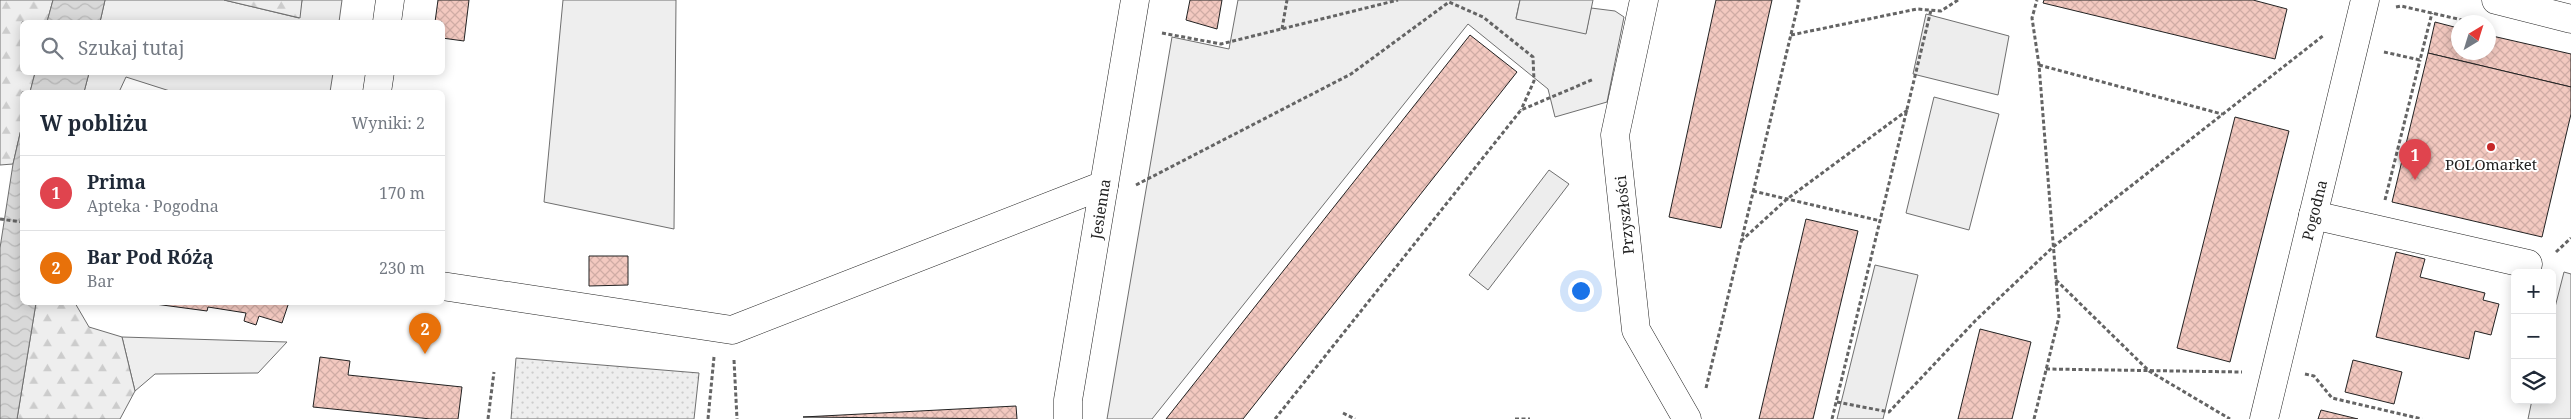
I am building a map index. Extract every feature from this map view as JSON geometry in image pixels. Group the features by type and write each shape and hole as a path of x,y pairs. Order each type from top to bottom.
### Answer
{"street":[{"path":"387,20 390,0"},
{"name":"Jesienna","path":"1068,419 1068,400 1136,0"},
{"name":"Przyszłości","path":"1644,0 1615,135 1636,330 1687,419"},
{"path":"2496,0 2571,19"},
{"name":"Pogodna","path":"2264,419 2313,215 2377,5"},
{"path":"377,90 380,75"},
{"path":"445,286 725,329 1104,185"},
{"path":"2313,215 2528,264"}],"path":[{"path":"1282,29 1287,0"},
{"path":"1154,32 1222,44 1398,0"},
{"path":"1704,395 1797,0"},
{"path":"1790,34 1918,9 1941,11 1958,0"},
{"path":"2034,419 2059,317 2039,65 2032,18 2036,0"},
{"path":"1135,186 1351,74 1449,2 1482,17 1533,57 1534,81 1521,110 1275,419"},
{"path":"2377,5 2401,6 2451,18"},
{"path":"1832,419 1909,108 1931,10"},
{"path":"2378,230 2432,13"},
{"path":"1837,402 1889,412 1975,321 2053,247 2327,32"},
{"path":"2377,50 2420,60"},
{"path":"1521,110 1630,63"},
{"path":"2039,65 2222,114"},
{"path":"1741,241 1787,200 1909,108"},
{"path":"1753,191 1881,221"},
{"path":"0,219 20,222"},
{"path":"2056,280 2149,371 2230,419"},
{"path":"708,419 725,329"},
{"path":"725,329 737,419"},
{"path":"2276,368 2314,376 2332,398 2422,419"},
{"path":"2046,370 2248,372"},
{"path":"488,419 494,372"},
{"path":"1343,413 1354,419"},
{"path":"1515,419 1530,419"}],"green space":[{"path":"0,0 53,0 48,20 20,20 20,75 34,75 31,90 20,90 20,134 13,164 0,165"},
{"path":"105,0 224,0 299,18 302,0 342,0 339,20 100,20"},
{"path":"224,0 302,0 300,18"},
{"path":"563,0 676,0 674,229 544,202"},
{"path":"1238,0 1520,0 1516,18 1586,33 1591,8 1615,11 1624,17 1607,102 1555,117 1548,89 1468,24 1152,419 1107,419 1172,37 1229,49"},
{"path":"88,75 333,75 330,90 167,90 126,77 120,90 85,90"},
{"path":"1934,97 1999,114 1969,230 1906,213"},
{"path":"2564,272 2571,274 2571,419 2528,419 2531,404 2556,404 2556,303"},
{"path":"36,305 76,305 89,327 122,337 135,391 120,419 17,419"},
{"path":"122,337 287,342 258,373 155,374 135,391"},
{"path":"516,358 699,373 694,419 511,419"}],"shaded area":[{"path":"1520,0 1593,0 1586,34 1516,19"},
{"path":"1926,14 2009,36 1998,95 1913,74"},
{"path":"1549,170 1569,184 1488,290 1469,275"},
{"path":"1875,265 1918,275 1883,419 1837,419"}],"water":[{"path":"53,0 105,0 100,20 48,20"},
{"path":"34,75 88,75 85,90 30,90"},
{"path":"20,134 20,305 36,305 17,419 0,419 0,248 13,164"}],"building":[{"path":"438,0 469,0 464,41 445,38 445,20 435,20"},
{"path":"1190,0 1222,0 1217,29 1186,20"},
{"path":"1716,0 1772,0 1721,228 1669,217"},
{"path":"2044,0 2253,0 2287,9 2275,59 2043,3"},
{"path":"2435,22 2451,26 2451,58 2428,53"},
{"path":"1470,35 1517,72 1243,419 1166,419"},
{"path":"2496,37 2571,54 2571,87 2457,60 2496,60"},
{"path":"2428,53 2571,87 2571,114 2542,237 2392,202"},
{"path":"2235,117 2289,131 2230,362 2177,348"},
{"path":"1806,219 1858,231 1813,419 1759,419"},
{"path":"2396,252 2425,259 2420,277 2485,293 2483,300 2499,304 2491,335 2475,331 2469,359 2376,337"},
{"path":"589,256 628,256 628,285 589,286"},
{"path":"162,305 288,305 282,323 259,316 256,325 244,321 246,313 208,307 207,311"},
{"path":"1980,329 2031,342 2012,419 1958,419"},
{"path":"320,357 350,361 348,375 462,387 458,419 431,419 313,407"},
{"path":"2353,360 2402,372 2394,404 2345,392"},
{"path":"1016,406 1017,419 803,417"},
{"path":"2321,410 2358,419 2318,419"}],"place":[{"name":"POLOmarket","path":"2491,147"},
{"name":"Prima","path":"2415,180"},
{"name":"Bar Pod Różą","path":"425,354"}]}
